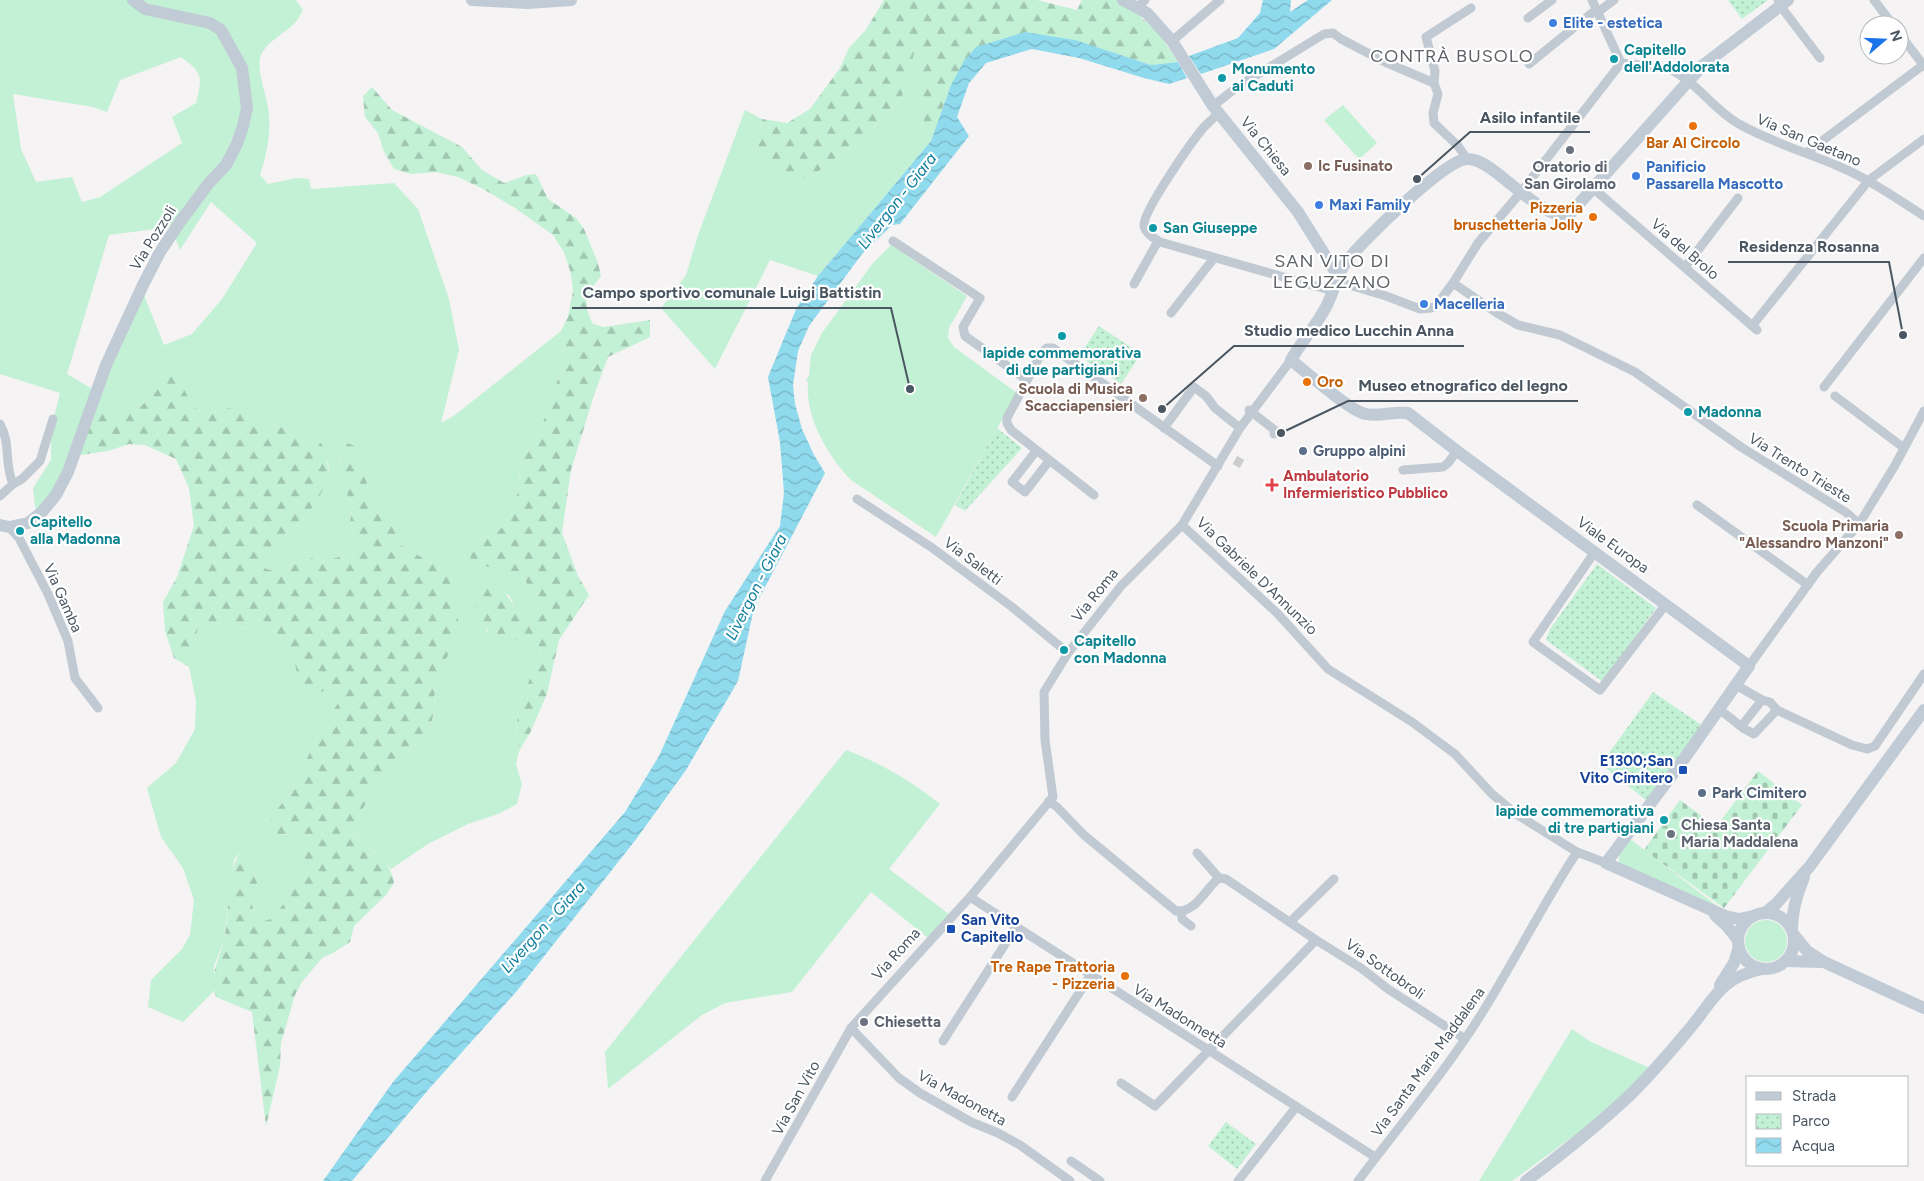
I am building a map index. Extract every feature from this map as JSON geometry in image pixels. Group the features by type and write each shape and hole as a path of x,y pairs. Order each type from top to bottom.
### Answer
{"main road":[{"name":"Via Pozzoli","path":"5,526 28,523 42,512 56,495 68,472 106,365 160,252 209,183 226,165 237,144 243,126 247,108 242,68 221,30 210,23 145,9 133,0"},
{"path":"472,0 528,3 571,0"},
{"name":"Via Chiesa","path":"1123,0 1142,4 1147,13 1172,41 1216,110 1298,212 1336,282"},
{"path":"1467,159 1475,160 1490,168 1556,215 1562,217 1574,212 1702,66 1782,2"},
{"name":"Via Roma","path":"1290,360 1326,307 1347,261 1374,232 1446,167 1467,159"},
{"name":"Viale Europa","path":"1290,360 1338,397 1365,414 1408,413 1456,451 1504,484 1594,553 1749,666"},
{"path":"1606,862 1749,666"},
{"path":"1526,1181 1587,1133 1630,1095 1654,1071 1682,1038 1716,992 1734,963 1740,930 1745,922 1776,904 1810,866 1924,710"},
{"name":"Via Gabriele D'Annunzio","path":"1606,862 1732,918 1744,919 1759,914"},
{"path":"1716,992 1735,977 1746,972 1779,966 1786,961 1793,949 1792,915 1798,892 1810,866"},
{"name":"Via Gabriele D'Annunzio","path":"1708,908 1727,926 1738,944"},
{"path":"1759,914 1780,916 1807,951 1824,962 1924,1008"},
{"path":"1738,944 1746,960 1762,969"},
{"path":"1786,961 1824,962"}],"street":[{"path":"1172,41 1220,0"},
{"path":"1528,18 1552,0"},
{"path":"1529,64 1596,7 1614,0"},
{"path":"1874,0 1885,15"},
{"path":"1782,2 1820,58"},
{"path":"1434,83 1385,62 1333,33 1324,34 1237,87 1216,110 1152,203 1145,217 1144,227 1149,235 1158,241 1214,258 1336,282 1386,296 1420,309 1432,308 1436,306 1453,283 1478,243 1522,192 1621,62 1596,7"},
{"path":"1467,159 1458,146 1434,123 1433,113 1438,94 1434,83 1434,71 1426,37 1471,8"},
{"path":"1806,153 1924,66 1909,46"},
{"name":"Via San Gaetano","path":"1621,62 1667,68 1690,81 1716,107 1738,123 1773,141 1868,180 1924,216"},
{"path":"1868,180 1924,138"},
{"name":"Via del Brolo","path":"1594,189 1754,328 1868,180"},
{"path":"1685,267 1738,198"},
{"path":"893,241 980,298 963,327 965,336 1027,380"},
{"path":"1134,284 1158,241"},
{"path":"1171,313 1214,258"},
{"path":"1824,387 1924,258"},
{"name":"Via Trento Trieste","path":"1453,283 1518,325 1560,335 1636,372 1741,447 1847,513 1858,524"},
{"path":"1094,495 1036,451 1011,430 1007,423 1007,418 1027,380 1042,352 1047,348 1053,348 1218,466"},
{"name":"Via Roma","path":"851,1028 970,898 1051,799 1045,740 1044,692 1068,653 1121,586 1182,525 1251,411 1290,360"},
{"path":"1164,428 1194,387 1206,396 1215,408 1240,428"},
{"path":"1835,396 1904,448"},
{"path":"1251,411 1276,432 1274,434"},
{"path":"1749,666 1808,585 1858,524 1894,467 1924,411"},
{"path":"0,496 13,484 22,479 40,461 53,419"},
{"path":"0,424 7,444 8,474 13,484"},
{"path":"1036,451 1012,482 1025,492 1049,461"},
{"path":"1402,470 1443,467 1456,451"},
{"name":"Via Saletti","path":"857,499 931,547 1012,607 1068,653"},
{"path":"1697,506 1808,585"},
{"name":"Via Gabriele D'Annunzio","path":"1182,525 1278,614 1328,669 1412,722 1455,754 1492,794 1516,814 1577,852 1606,862"},
{"name":"Via Gamba","path":"5,526 19,538 48,594 68,641 75,678 98,708"},
{"path":"1594,553 1533,642 1600,690 1666,604"},
{"path":"1736,685 1762,700 1770,702 1776,710 1852,745 1868,749 1875,746 1924,674"},
{"path":"1743,728 1743,724 1762,700"},
{"path":"1719,709 1743,728 1754,734 1776,710"},
{"path":"1051,799 1088,839 1176,911 1191,909 1211,884 1219,878"},
{"name":"Via Santa Maria Maddalena","path":"1358,1181 1482,1014 1560,878 1577,852"},
{"name":"Via Sottobroli","path":"1197,853 1219,878 1226,879 1361,968 1388,990 1465,1039"},
{"path":"1290,922 1334,879"},
{"name":"Via Madonnetta","path":"970,898 1376,1157"},
{"path":"1181,911 1182,919 1191,926"},
{"path":"943,1041 1016,928"},
{"path":"1121,1083 1155,1106 1316,940"},
{"path":"1012,1096 1090,976"},
{"name":"Via San Vito","path":"765,1181 851,1028"},
{"name":"Via Madonetta","path":"851,1028 899,1078 920,1093 971,1122 998,1133 1020,1145 1070,1181"},
{"path":"1238,1181 1296,1107"},
{"path":"1071,1161 1100,1181"}],"green space":[{"path":"0,0 296,0 303,10 295,23 266,47 260,58 262,82 268,107 269,133 267,150 260,175 268,184 296,178 309,179 311,189 394,183 418,209 449,299 459,350 441,423 455,415 561,331 564,367 556,384 548,412 520,465 519,485 513,513 503,527 490,536 472,542 508,571 518,571 529,587 532,597 533,616 525,620 516,609 509,595 472,591 487,631 520,640 531,640 539,646 540,661 531,676 520,702 516,728 519,751 516,764 522,784 517,804 498,814 468,824 428,844 391,869 375,852 361,843 353,834 357,819 380,775 395,769 407,753 430,729 434,711 435,683 453,644 434,565 400,544 392,521 371,499 358,452 347,443 340,451 341,471 352,511 350,521 352,531 360,551 332,559 319,556 269,570 262,567 265,561 285,536 309,513 329,476 328,462 313,437 262,422 234,408 203,412 193,407 166,363 166,371 161,384 153,395 137,410 126,411 92,426 86,420 80,455 36,513 33,488 51,460 51,429 60,393 0,374","holes":["181,57 194,68 200,82 196,103 172,117 182,143 100,197 82,202 72,177 36,182 21,149 13,94 93,107 107,112 120,80","211,202 257,243 222,299 192,334 164,345 140,285 94,390 67,374 109,235 171,227 180,250"]},
{"path":"884,0 1037,0 1077,10 1082,0 1123,0 1160,35 1178,62 1151,65 1025,32 951,85 931,141 922,131 922,76 919,56 915,50 901,100 868,134 808,179 783,170 756,154 762,119 787,123 810,109 840,68 849,48 865,31"},
{"path":"1728,0 1768,0 1742,19"},
{"path":"915,49 919,55 922,75 922,131 931,141 818,276 770,260 715,369 661,308 686,275 698,235 745,110 762,119 756,154 808,179 868,134 901,100"},
{"path":"372,87 392,110 462,147 482,170 504,183 536,174 548,199 576,218 584,229 598,263 601,276 587,298 587,309 593,324 604,327 650,320 650,337 608,357 571,470 562,533 578,576 589,595 559,640 547,694 530,733 519,751 516,728 520,702 531,676 540,661 539,646 531,640 504,639 489,631 480,616 472,591 479,584 503,592 525,620 533,616 532,597 529,586 518,571 508,571 475,564 468,555 472,542 490,536 503,527 513,513 519,485 520,465 548,412 556,384 564,367 561,331 568,317 573,291 571,274 564,252 553,235 515,208 483,189 458,177 435,172 411,174 394,169 384,152 378,133 365,117 363,96"},
{"path":"1343,105 1377,143 1359,159 1324,120"},
{"path":"891,245 967,296 949,328 948,338 954,347 1017,393 936,537 851,480 834,459 819,435 810,409 808,382 806,380 809,376 811,355 822,333 873,263"},
{"path":"1099,326 1141,354 1121,384 1079,356"},
{"path":"165,363 178,378 193,407 203,412 213,412 234,407 262,422 313,437 321,443 326,452 329,476 320,495 309,513 285,536 265,561 263,567 269,570 319,556 326,555 332,559 359,551 352,531 350,521 352,511 341,471 340,450 347,443 357,447 371,499 392,521 400,544 448,576 458,607 458,624 453,644 435,683 434,711 430,729 407,753 395,769 380,775 357,819 354,829 353,835 378,855 388,866 394,882 387,894 354,926 350,942 322,958 302,982 295,995 281,1043 280,1066 266,1126 252,1012 216,997 214,975 224,940 233,870 242,848 253,863 257,883 252,905 258,923 274,918 289,895 308,848 296,834 277,835 267,827 279,807 292,792 318,734 340,700 336,689 308,694 300,685 292,652 275,631 257,627 230,628 216,622 199,623 189,667 174,658 165,631 163,602 177,577 194,526 189,488 176,459 145,445 129,444 108,451 80,455 85,420 93,426 99,409 137,410 162,384 166,371"},
{"path":"997,428 1022,448 965,511 955,505"},
{"path":"1597,564 1656,608 1603,682 1546,640 1550,629"},
{"path":"216,622 230,628 257,627 275,631 292,652 296,666 336,689 340,700 318,734 292,792 279,807 277,835 296,834 308,848 289,895 274,919 258,923 252,905 257,883 253,863 242,849 234,860 224,940 214,966 214,991 183,1022 148,1007 151,980 182,949 190,935 194,900 183,868 161,837 147,788 176,763 195,729 196,701 189,667 199,623"},
{"path":"1653,692 1703,726 1647,801 1601,764"},
{"path":"846,750 895,773 918,787 940,804 889,869 949,914 928,938 871,892 792,992 725,1003 702,1015 608,1089 605,1052"},
{"path":"1758,771 1802,805 1724,908 1644,850 1680,800 1722,831 1724,827 1719,823"},
{"path":"1629,838 1721,909 1619,864 1619,852"},
{"path":"1762,920 1770,920 1781,926 1787,941 1781,956 1770,962 1762,962 1751,956 1745,945 1745,937 1751,926"},
{"path":"1572,1029 1591,1042 1650,1068 1601,1116 1512,1181 1479,1181"},
{"path":"1226,1122 1256,1144 1237,1169 1208,1146"}],"water":[{"path":"1263,0 1291,0 1290,12 1308,0 1332,0 1274,49 1201,74 1189,56 1238,38 1260,13"},
{"name":"Livergon - Giara","path":"1025,32 1075,40 1151,65 1178,62 1187,78 1169,84 1079,58 1032,49 986,63 969,83 957,117 969,136 900,224 892,225 862,254 809,326 798,351 793,385 795,404 802,429 825,473 754,608 738,681 686,770 637,838 516,992 428,1090 352,1181 323,1181 393,1082 625,812 659,756 725,611 780,526 784,493 780,442 768,377 797,307 818,276 931,141 951,85 964,61 976,47"}],"tunnel":[{"path":"1235,460 1242,464"}],"place":[{"name":"Elite - estetica","path":"1553,23"},
{"name":"Capitello dell'Addolorata","path":"1614,59"},
{"name":"Monumento ai Caduti","path":"1222,78"},
{"name":"Bar Al Circolo","path":"1693,126"},
{"name":"Oratorio di San Girolamo","path":"1570,150"},
{"name":"Ic Fusinato","path":"1308,166"},
{"name":"Panificio Passarella Mascotto","path":"1636,176"},
{"name":"Asilo infantile","path":"1417,179"},
{"name":"Maxi Family","path":"1319,205"},
{"name":"Pizzeria bruschetteria Jolly","path":"1593,217"},
{"name":"San Giuseppe","path":"1153,228"},
{"name":"Macelleria","path":"1424,304"},
{"name":"Residenza Rosanna","path":"1903,335"},
{"name":"lapide commemorativa di due partigiani","path":"1062,336"},
{"name":"Oro","path":"1307,382"},
{"name":"Campo sportivo comunale Luigi Battistin","path":"910,389"},
{"name":"Scuola di Musica Scacciapensieri","path":"1143,398"},
{"name":"Studio medico Lucchin Anna","path":"1162,409"},
{"name":"Madonna","path":"1688,412"},
{"name":"Museo etnografico del legno","path":"1281,433"},
{"name":"Gruppo alpini","path":"1303,451"},
{"name":"Ambulatorio Infermieristico Pubblico","path":"1272,485"},
{"name":"Capitello alla Madonna","path":"20,531"},
{"name":"Scuola Primaria \"Alessandro Manzoni\"","path":"1899,535"},
{"name":"Capitello con Madonna","path":"1064,650"},
{"name":"E1300;San Vito Cimitero","path":"1683,770"},
{"name":"Park Cimitero","path":"1702,793"},
{"name":"lapide commemorativa di tre partigiani","path":"1664,820"},
{"name":"Chiesa Santa Maria Maddalena","path":"1671,834"},
{"name":"San Vito Capitello","path":"951,929"},
{"name":"Tre Rape Trattoria - Pizzeria","path":"1125,976"},
{"name":"Chiesetta","path":"864,1022"}],"district":[{"name":"CONTRÀ BUSOLO","path":"1452,56"},
{"name":"SAN VITO DI LEGUZZANO","path":"1332,271"}]}
